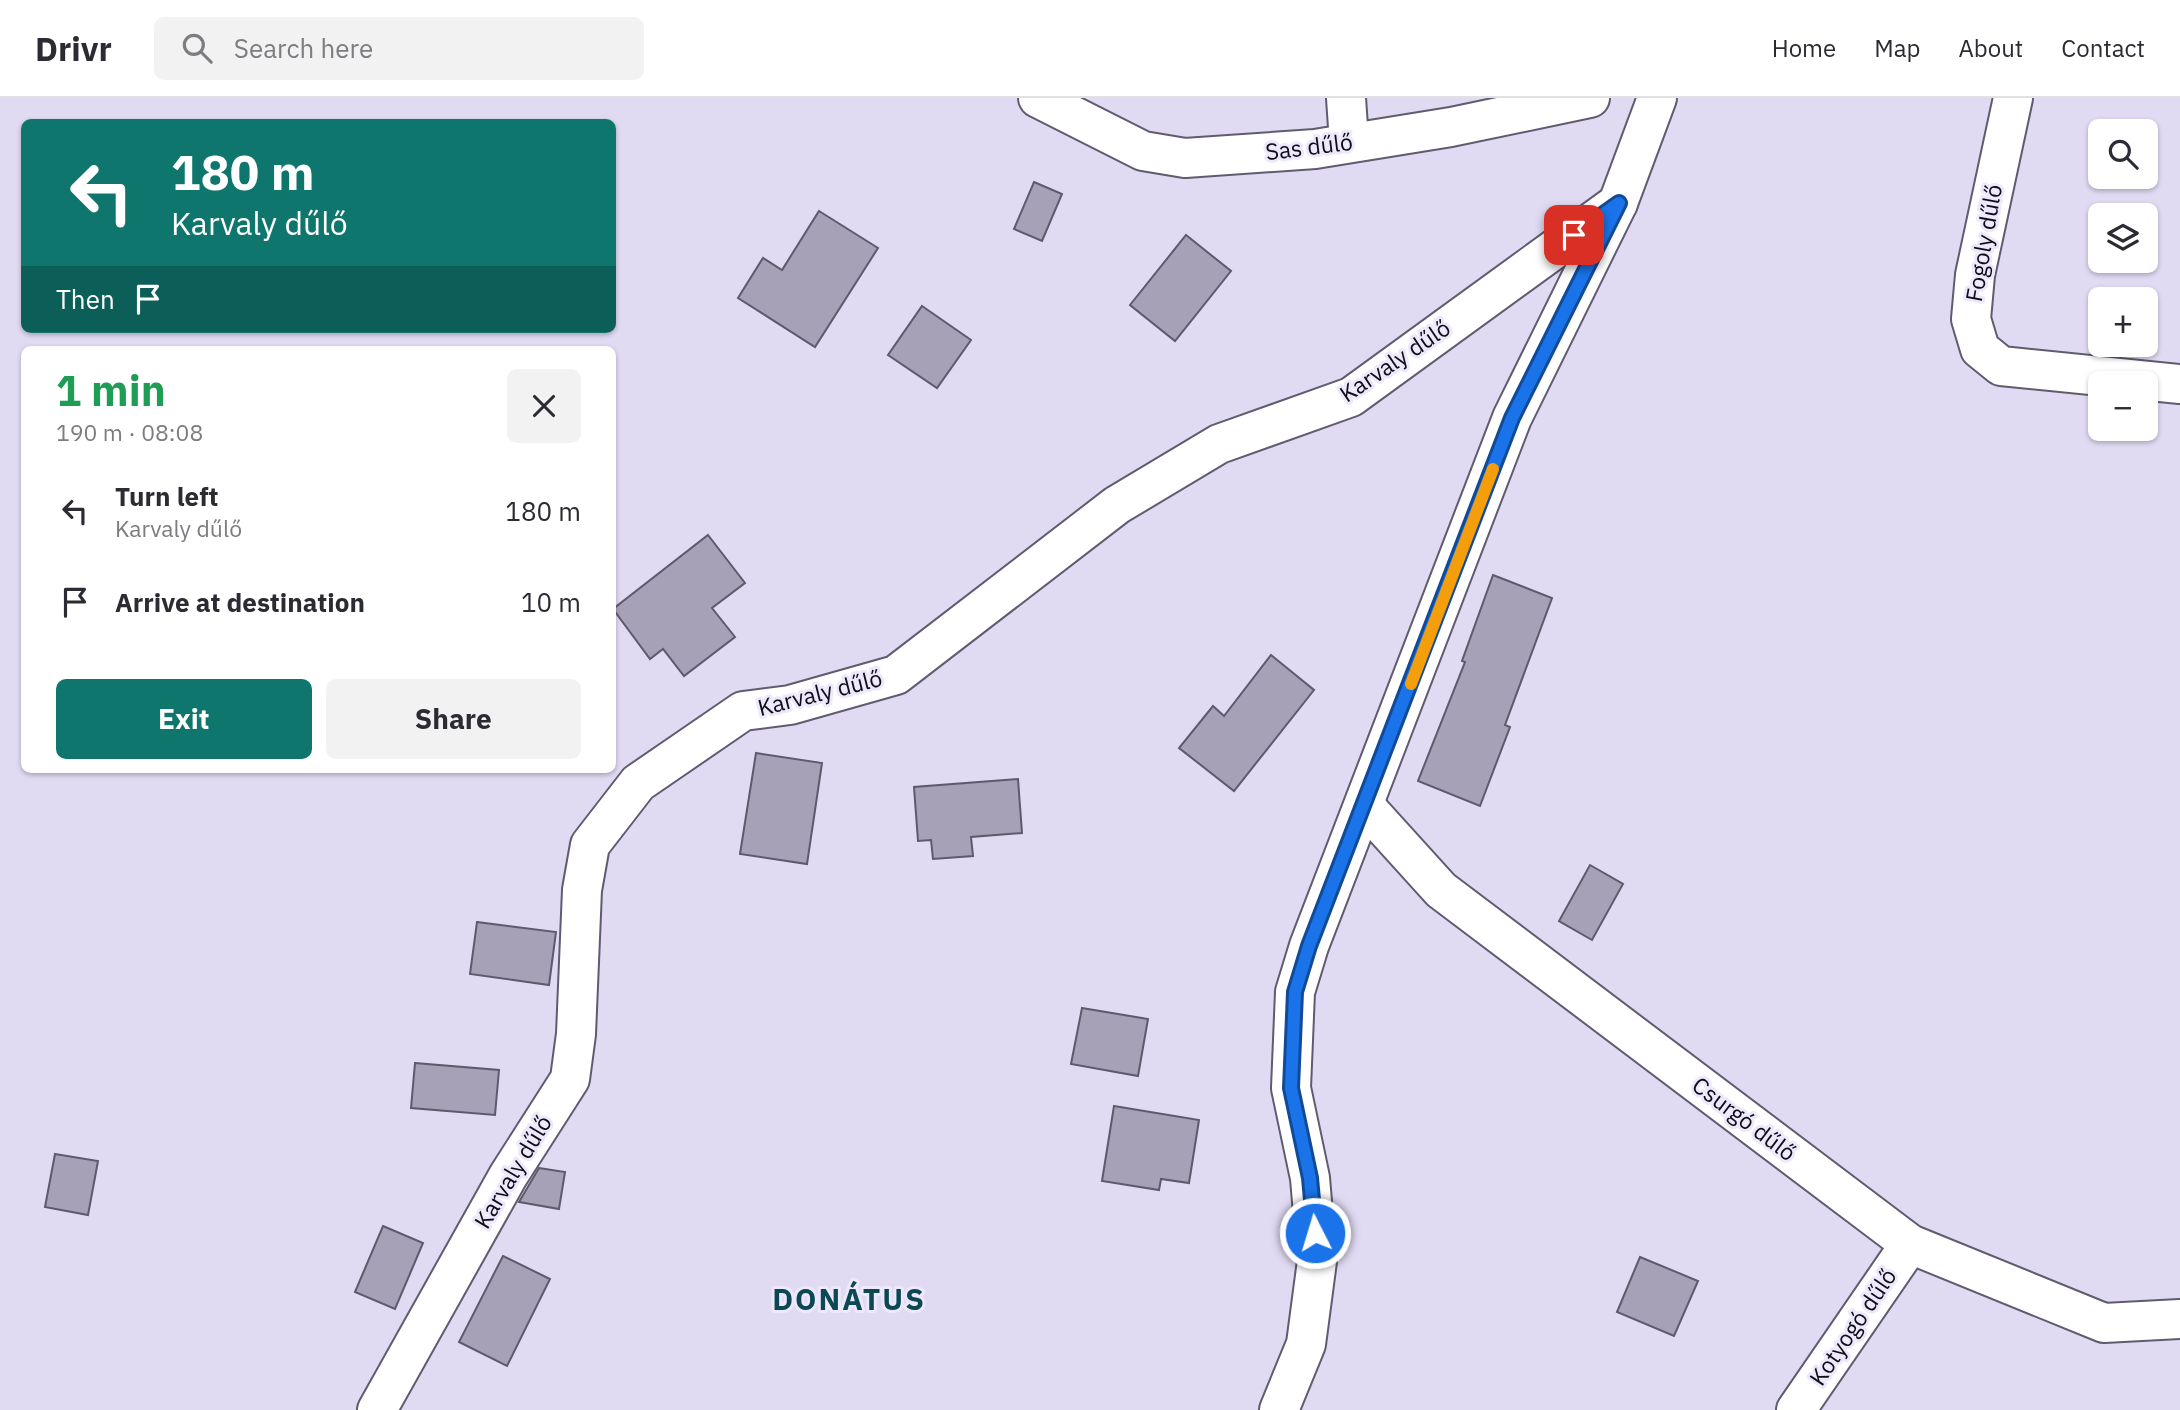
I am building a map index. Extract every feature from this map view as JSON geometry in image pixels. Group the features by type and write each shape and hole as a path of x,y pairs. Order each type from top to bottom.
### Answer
{"street":[{"name":"Sas dűlő","path":"1038,98 1143,151 1185,158 1315,149 1451,127 1590,98"},
{"path":"1346,98 1349,142"},
{"path":"1279,1410 1306,1344 1317,1261 1310,1178 1291,1088 1295,992 1309,946 1512,418 1619,203 1657,98"},
{"name":"Fogoly dűlő","path":"2013,98 1975,275 1971,319 1980,349 2001,366 2180,384"},
{"name":"Karvaly dűlő","path":"377,1410 508,1176 570,1079 576,1034 582,890 590,845 638,783 743,711 790,705 896,675 1116,505 1219,444 1351,397 1619,203"},
{"name":"Csurgó dűlő","path":"1364,805 1441,890 1910,1244 2104,1323 2180,1319"},
{"name":"Kotyogó dűlő","path":"1796,1410 1910,1244"}],"building":[{"path":"1034,182 1062,194 1042,241 1014,229"},
{"path":"819,211 878,248 815,347 738,298 763,258 782,270"},
{"path":"1186,235 1231,271 1175,341 1130,305"},
{"path":"922,306 971,340 937,388 888,355"},
{"path":"708,535 745,583 712,608 735,637 684,676 663,649 650,659 616,613 616,607"},
{"path":"1493,575 1552,598 1505,725 1510,727 1480,806 1418,781 1465,662 1462,661"},
{"path":"1271,655 1314,690 1234,791 1179,748 1213,706 1224,716"},
{"path":"756,753 822,763 807,864 740,854"},
{"path":"1018,779 1022,833 971,837 973,856 933,859 931,840 918,841 914,787"},
{"path":"1590,865 1623,884 1592,940 1559,921"},
{"path":"477,922 556,932 549,985 470,974"},
{"path":"1082,1008 1148,1019 1138,1076 1071,1064"},
{"path":"415,1063 499,1070 495,1115 411,1108"},
{"path":"1114,1106 1199,1120 1189,1183 1161,1179 1159,1190 1102,1181"},
{"path":"55,1154 98,1161 88,1215 45,1207"},
{"path":"539,1168 565,1172 559,1209 519,1202"},
{"path":"383,1226 423,1243 395,1309 355,1292"},
{"path":"503,1256 550,1279 507,1366 459,1342"},
{"path":"1640,1257 1698,1281 1674,1336 1617,1312"}],"slow traffic":[{"path":"1411,684 1493,469"}],"district":[{"name":"DONÁTUS","path":"849,1300"}],"route":[{"path":"1315,1233 1310,1178 1291,1088 1295,992 1309,946 1447,593 1512,418 1619,203 1574,235"}]}
